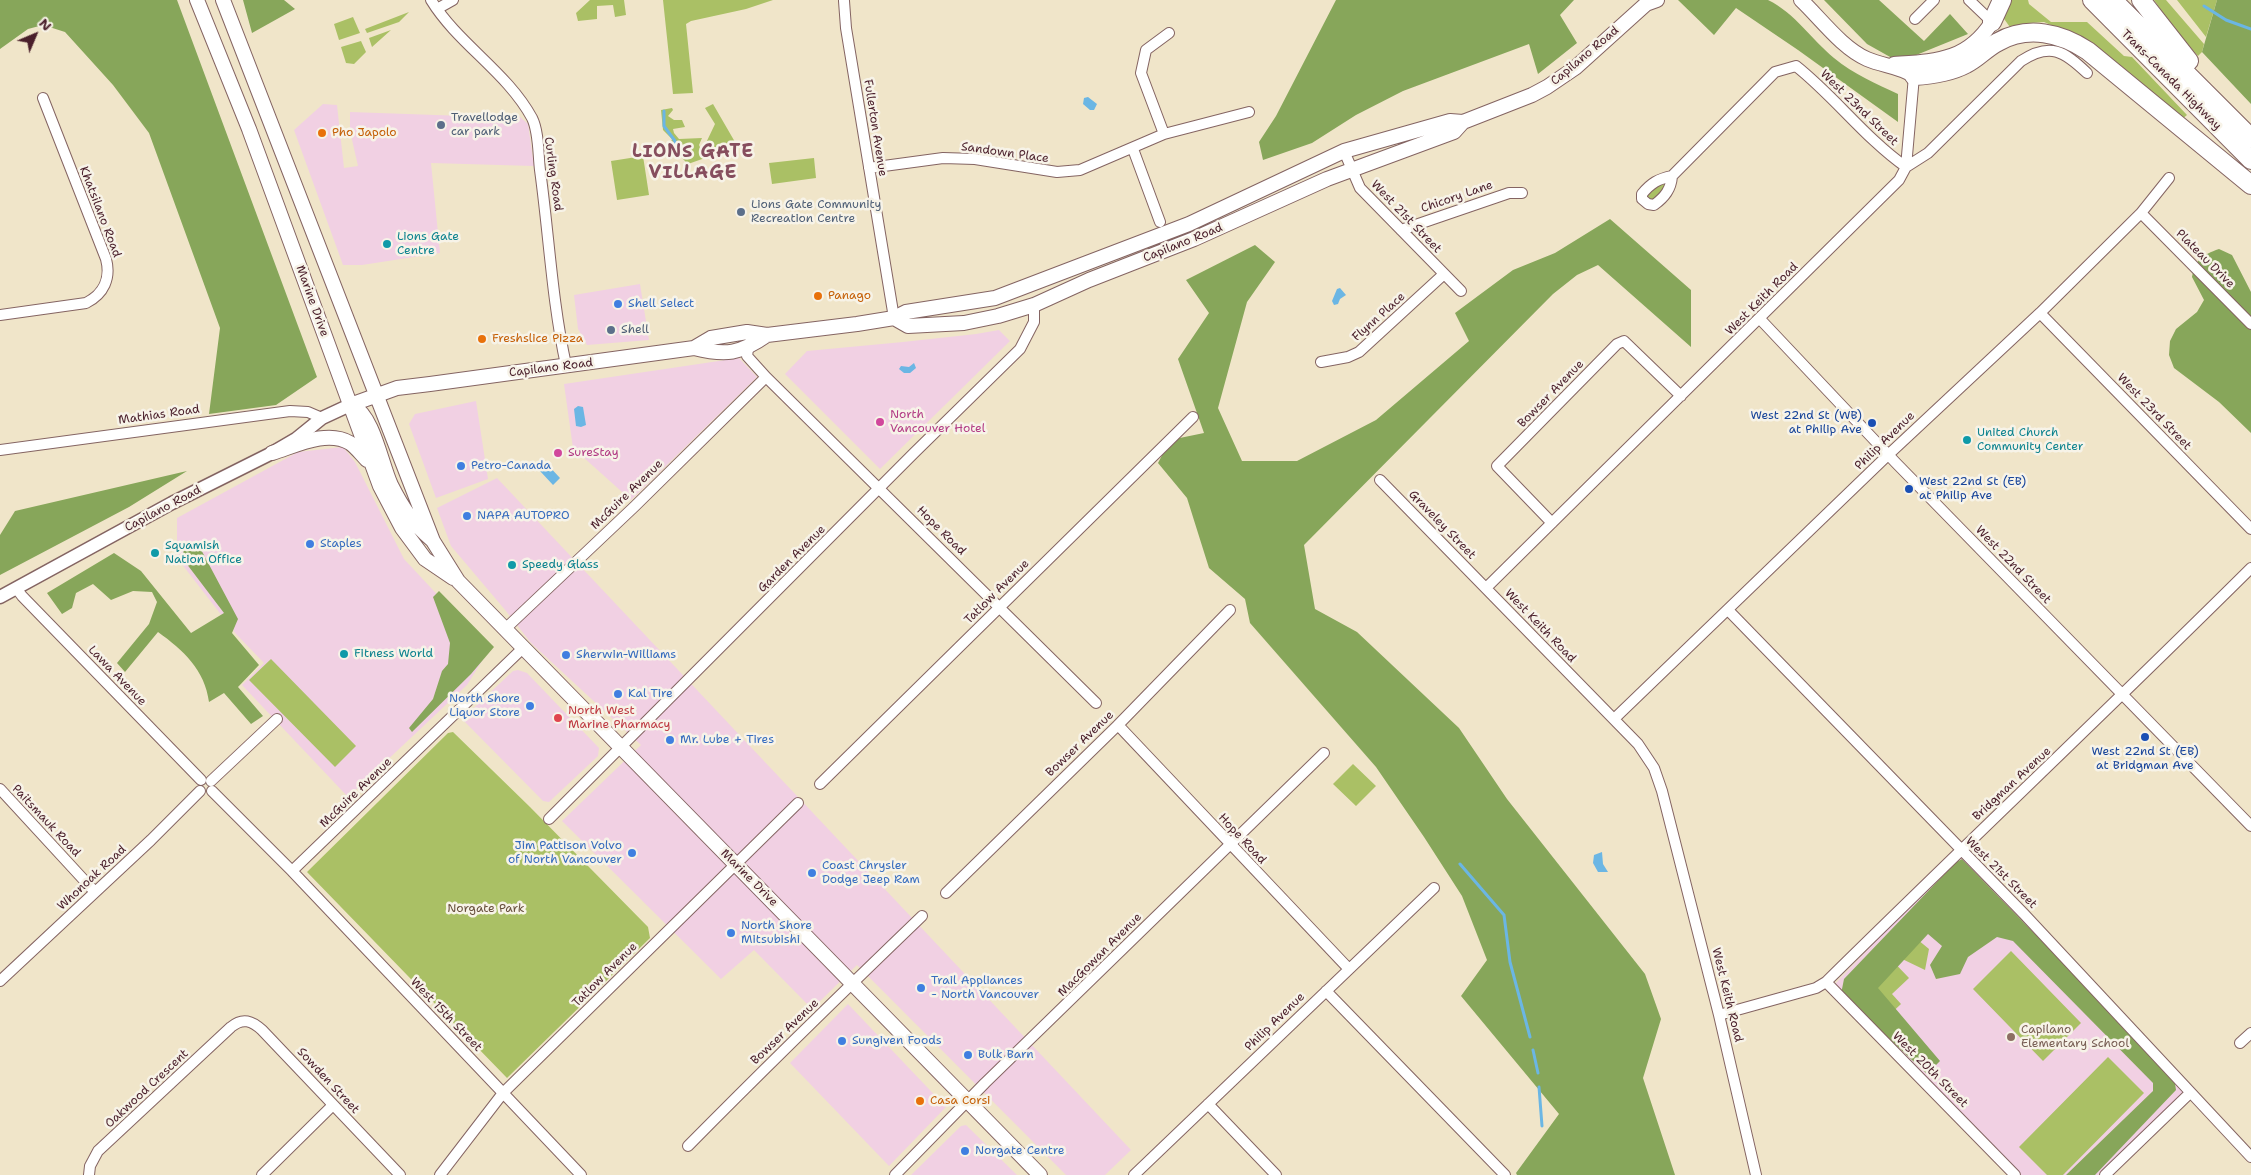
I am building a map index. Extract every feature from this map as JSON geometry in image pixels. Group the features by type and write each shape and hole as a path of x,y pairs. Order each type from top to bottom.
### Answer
{"highway":[{"path":"1992,22 2002,0"},
{"name":"Trans-Canada Highway","path":"2092,0 2251,160"},
{"name":"Trans-Canada Highway","path":"2113,0 2251,138"},
{"path":"2140,0 2168,38 2251,133"},
{"path":"1914,76 1937,73 1967,64 1998,41 2011,37 2038,33 2063,36 2088,51 2251,185"}],"main road":[{"name":"Marine Drive","path":"197,0 249,129 370,462 392,511 424,559 458,581"},
{"name":"Marine Drive","path":"223,0 378,395 433,541 458,581 504,630 622,746 1040,1175"},
{"path":"1802,0 1853,50 1867,59 1907,71 1914,76 1921,71 1938,66 1944,59"},
{"name":"Capilano Road","path":"694,348 711,338 747,332 767,335 894,318 906,312 995,298 1120,252 1189,224 1344,151 1450,121 1463,122 1532,95 1562,78 1650,1"},
{"path":"1886,64 1930,62 1944,59 1975,42 1984,34 1992,22"},
{"name":"Capilano Road","path":"894,318 908,326 964,323 998,316 1034,305 1089,280 1194,239 1282,198 1353,169 1454,132 1463,122"},
{"path":"1034,305 1041,294 1109,264 1120,252"},
{"path":"748,349 767,335"},
{"name":"Capilano Road","path":"350,405 399,388 694,348 716,354 748,349"},
{"path":"350,405 359,409 369,424 390,483 408,517 417,528 433,541"},
{"path":"272,453 315,439 336,438 350,443 370,462"}],"street":[{"path":"434,4 454,0"},
{"name":"Fullerton Avenue","path":"842,0 894,318"},
{"path":"1915,19 1934,0"},
{"path":"1969,0 1992,22"},
{"name":"Curling Road","path":"434,4 444,20 516,95 533,121 551,258 550,276 566,365"},
{"path":"1164,134 1142,74 1146,50 1169,33"},
{"name":"West Keith Road","path":"1756,1175 1719,1015 1659,780 1647,756 1614,719 1486,588 1899,180 1906,167 1928,154 2021,61 2030,55 2046,50 2069,57 2087,73"},
{"name":"West 23nd Street","path":"1672,176 1775,72 1796,66 1827,92 1882,149 1906,167"},
{"path":"1906,167 1914,76"},
{"name":"Khatsilano Road","path":"0,315 86,303 98,295 107,280 108,266 106,260 43,98"},
{"name":"Sandown Place","path":"869,168 943,158 975,159 1057,172 1080,170 1164,134 1249,112"},
{"path":"1132,149 1160,222"},
{"name":"West 21st Street","path":"1344,151 1360,188 1461,292"},
{"name":"Philip Avenue","path":"1614,719 1888,455 2040,313 2141,213 2170,178"},
{"name":"Chicory Lane","path":"1401,230 1509,193 1522,193"},
{"name":"Plateau Drive","path":"2141,213 2251,324"},
{"name":"Flynn Place","path":"1322,362 1348,357 1359,352 1444,274"},
{"name":"Garden Avenue","path":"548,819 1020,349 1034,322 1034,305"},
{"name":"West 23rd Street","path":"2040,313 2251,529"},
{"name":"West 22nd Street","path":"1760,319 1888,455 2251,826"},
{"name":"Bowser Avenue","path":"1552,523 1497,466 1617,344 1624,341 1681,396"},
{"name":"Hope Road","path":"748,349 747,356 766,376 1096,703"},
{"name":"McGuire Avenue","path":"504,630 766,376"},
{"name":"Capilano Road","path":"0,597 172,503 272,453 296,439 322,418 350,405"},
{"name":"Mathias Road","path":"0,450 290,411 308,412 322,418"},
{"name":"Tatlow Avenue","path":"820,784 1193,417"},
{"name":"Graveley Street","path":"1380,480 1486,588"},
{"name":"Bridgman Avenue","path":"1719,1015 1816,988 1826,982 1960,850 2042,774 2251,568"},
{"name":"Lawa Avenue","path":"16,588 292,871"},
{"name":"Bowser Avenue","path":"946,893 1118,725 1230,610"},
{"name":"West 21st Street","path":"1728,610 2117,1012 2251,1158"},
{"name":"McGuire Avenue","path":"292,871 523,648"},
{"path":"208,784 277,719"},
{"name":"Hope Road","path":"1118,725 1349,969"},
{"name":"MacGowan Avenue","path":"895,1175 967,1101 1324,753"},
{"name":"Whonoak Road","path":"0,981 151,840 200,791 198,786 208,784"},
{"name":"Paitsmauk Road","path":"0,789 95,892"},
{"name":"Tatlow Avenue","path":"440,1175 502,1093 798,803"},
{"name":"West 15th Street","path":"292,871 582,1175"},
{"name":"Philip Avenue","path":"1134,1175 1434,888"},
{"name":"Bowser Avenue","path":"688,1146 922,916"},
{"name":"West 20th Street","path":"1826,982 2015,1175"},
{"path":"1326,991 1505,1175"},
{"name":"Sowden Street","path":"231,1027 236,1022 253,1022 400,1175"},
{"name":"Oakwood Crescent","path":"89,1175 90,1166 98,1152 231,1027"},
{"path":"2240,1043 2251,1033"},
{"path":"2106,1175 2190,1093"},
{"path":"1208,1104 1276,1175"},
{"path":"262,1175 333,1105"}],"shaded area":[{"path":"323,104 337,105 344,168 358,166 350,131 350,112 493,117 519,116 528,124 534,166 431,163 440,253 362,265 343,265 294,130"},
{"path":"640,284 649,340 587,345 578,329 574,295"},
{"name":"North Vancouver Hotel","path":"999,330 1010,341 880,469 785,374 807,351"},
{"path":"739,358 757,377 631,500 573,448 564,384"},
{"path":"476,401 488,479 436,498 409,424 415,414"},
{"path":"343,447 355,462 404,559 489,650 467,685 348,797 242,685 264,663 236,634 181,563 177,555 177,518 298,452"},
{"path":"497,478 1131,1150 1105,1175 1066,1175 857,965 812,1009 754,950 721,979 562,821 641,745 531,643 451,546 437,508"},
{"path":"518,670 527,673 599,748 598,756 549,802 543,801 462,719 513,671"},
{"name":"Capilano Elementary School","path":"1959,854 2187,1088 2098,1175 2021,1175 1834,985"},
{"path":"848,1004 946,1107 889,1166 790,1063"},
{"name":"Norgate Centre","path":"966,1125 1017,1175 911,1175 961,1126"}],"green space":[{"path":"0,0 177,0 317,377 276,405 209,414 220,328 149,133 113,85 65,32 43,25 28,29 0,49"},
{"path":"243,0 284,0 295,9 252,33"},
{"path":"590,0 624,0 626,15 615,17 613,5 597,6 597,19 578,21 576,13"},
{"path":"663,0 773,0 746,9 691,21 686,24 693,93 673,94"},
{"path":"1336,0 1574,0 1560,15 1577,43 1538,74 1529,44 1403,91 1356,115 1312,143 1263,160 1259,142 1276,116"},
{"path":"1678,0 1768,0 1778,5 1841,64 1898,94 1898,122 1736,8 1714,35"},
{"path":"1824,0 1879,0 1924,41 1950,14 1968,34 1899,62 1867,44"},
{"path":"2011,0 2028,0 2029,4 2051,22 2087,22 2124,56 2132,57 2187,115 2181,120 2074,35 2044,22 2029,23 2012,30 2002,16"},
{"path":"2154,0 2166,0 2204,44 2202,52 2198,56 2174,29"},
{"path":"2177,0 2217,0 2206,37"},
{"path":"2217,0 2251,0 2251,104 2202,52"},
{"path":"409,12 399,22 367,33 365,29"},
{"path":"353,17 360,33 339,40 334,24"},
{"path":"391,30 372,47 369,38"},
{"path":"361,41 366,52 354,64 346,63 341,47"},
{"path":"713,104 735,142 710,157 705,145 715,124 705,108"},
{"path":"672,108 673,110 668,116 674,120 682,120 685,127 673,129 674,133 679,139 702,138 699,145 705,158 688,164 678,154 667,155 672,139 663,130 661,110"},
{"path":"643,156 649,195 617,200 611,161"},
{"path":"814,158 816,178 772,184 769,163"},
{"path":"1662,182 1665,182 1666,186 1653,200 1649,200 1647,195"},
{"path":"1610,219 1691,290 1691,347 1598,265 1577,275 1553,294 1304,545 1315,609 1357,632 1459,728 1507,799 1645,974 1661,1019 1643,1078 1675,1175 1517,1175 1516,1173 1559,1114 1461,996 1487,960 1462,896 1376,767 1250,623 1245,599 1209,568 1187,498 1158,463 1170,440 1204,433 1178,359 1209,313 1186,280 1255,245 1275,262 1247,302 1218,408 1242,461 1297,461 1376,420 1469,341 1455,313 1513,270 1555,253"},
{"path":"2219,249 2232,255 2251,292 2251,433 2219,402 2174,368 2169,355 2170,341 2176,329 2197,312 2204,300 2192,277 2196,266 2201,258"},
{"path":"187,471 129,507 0,575 0,535 15,511"},
{"path":"190,542 197,542 238,619 232,633 259,665 238,687 263,716 251,724 224,693 209,702 207,691 198,671 176,646 158,632 125,672 117,663 149,624 157,602 152,592 133,591 111,600 93,584 76,593 72,608 62,614 47,593 114,553 141,571 191,633 224,613 186,563 183,552"},
{"path":"439,591 494,647 471,674 412,732 409,728 433,699 442,671 448,664 450,643 433,597"},
{"path":"271,659 356,746 335,767 249,680"},
{"name":"Norgate Park","path":"453,732 648,927 650,938 507,1078 307,872 448,733"},
{"path":"1353,764 1376,786 1356,806 1333,784"},
{"path":"1962,859 2174,1077 2176,1090 2095,1175 2066,1175 2153,1091 2153,1083 2013,941 1997,937 1968,957 1960,974 1936,979 1930,965 1942,946 1928,934 1878,988 1940,1061 1927,1074 1841,994 1844,979 1955,863"},
{"path":"1912,935 1929,949 1925,970 1898,957"},
{"path":"2011,951 2081,1023 2043,1061 1973,989"},
{"path":"1884,952 1909,978 1892,994 1901,1004 1882,1022 1848,988"},
{"path":"2108,1057 2144,1093 2063,1175 2047,1175 2019,1147"},
{"path":"1944,1078 1958,1094 1954,1099 1939,1083"}],"water":[{"path":"1088,97 1097,104 1094,110 1090,110 1083,104 1084,98"},
{"path":"1340,288 1346,295 1340,299 1338,304 1334,305 1332,301 1337,289"},
{"path":"914,363 916,368 910,373 904,373 899,369 901,366 909,367"},
{"path":"578,406 583,407 586,425 581,427 576,426 574,409"},
{"path":"547,464 560,478 553,485 540,471"},
{"path":"1602,852 1603,864 1608,872 1598,872 1593,863 1594,855"}],"waterway":[{"path":"2204,6 2226,20 2251,29"},
{"path":"664,111 664,126 675,141 672,155"},
{"path":"1460,864 1504,915 1510,962 1530,1037"},
{"path":"1533,1050 1538,1073"},
{"path":"1539,1087 1542,1126"}],"place":[{"name":"Travellodge car park","path":"441,125"},
{"name":"Pho Japolo","path":"322,133"},
{"name":"Lions Gate Community Recreation Centre","path":"741,212"},
{"name":"Lions Gate Centre","path":"387,244"},
{"name":"Panago","path":"818,296"},
{"name":"Shell Select","path":"618,304"},
{"name":"Shell","path":"611,330"},
{"name":"Freshslice Pizza","path":"482,339"},
{"name":"North Vancouver Hotel","path":"880,422"},
{"name":"West 22nd St (WB) at Philip Ave","path":"1872,423"},
{"name":"United Church Community Center","path":"1967,440"},
{"name":"SureStay","path":"558,453"},
{"name":"Petro-Canada","path":"461,466"},
{"name":"West 22nd St (EB) at Philip Ave","path":"1909,489"},
{"name":"NAPA AUTOPRO","path":"467,516"},
{"name":"Staples","path":"310,544"},
{"name":"Squamish Nation Office","path":"155,553"},
{"name":"Speedy Glass","path":"512,565"},
{"name":"Fitness World","path":"344,654"},
{"name":"Sherwin-Williams","path":"566,655"},
{"name":"Kal Tire","path":"618,694"},
{"name":"North Shore Liquor Store","path":"530,706"},
{"name":"North West Marine Pharmacy","path":"558,718"},
{"name":"West 22nd St (EB) at Bridgman Ave","path":"2145,737"},
{"name":"Mr. Lube + Tires","path":"670,740"},
{"name":"Jim Pattison Volvo of North Vancouver","path":"632,853"},
{"name":"Coast Chrysler Dodge Jeep Ram","path":"812,873"},
{"name":"North Shore Mitsubishi","path":"731,933"},
{"name":"Trail Appliances - North Vancouver","path":"921,988"},
{"name":"Capilano Elementary School","path":"2011,1037"},
{"name":"Sungiven Foods","path":"842,1041"},
{"name":"Bulk Barn","path":"968,1055"},
{"name":"Casa Corsi","path":"920,1101"},
{"name":"Norgate Centre","path":"965,1151"}],"district":[{"name":"LIONS GATE VILLAGE","path":"693,162"}]}
